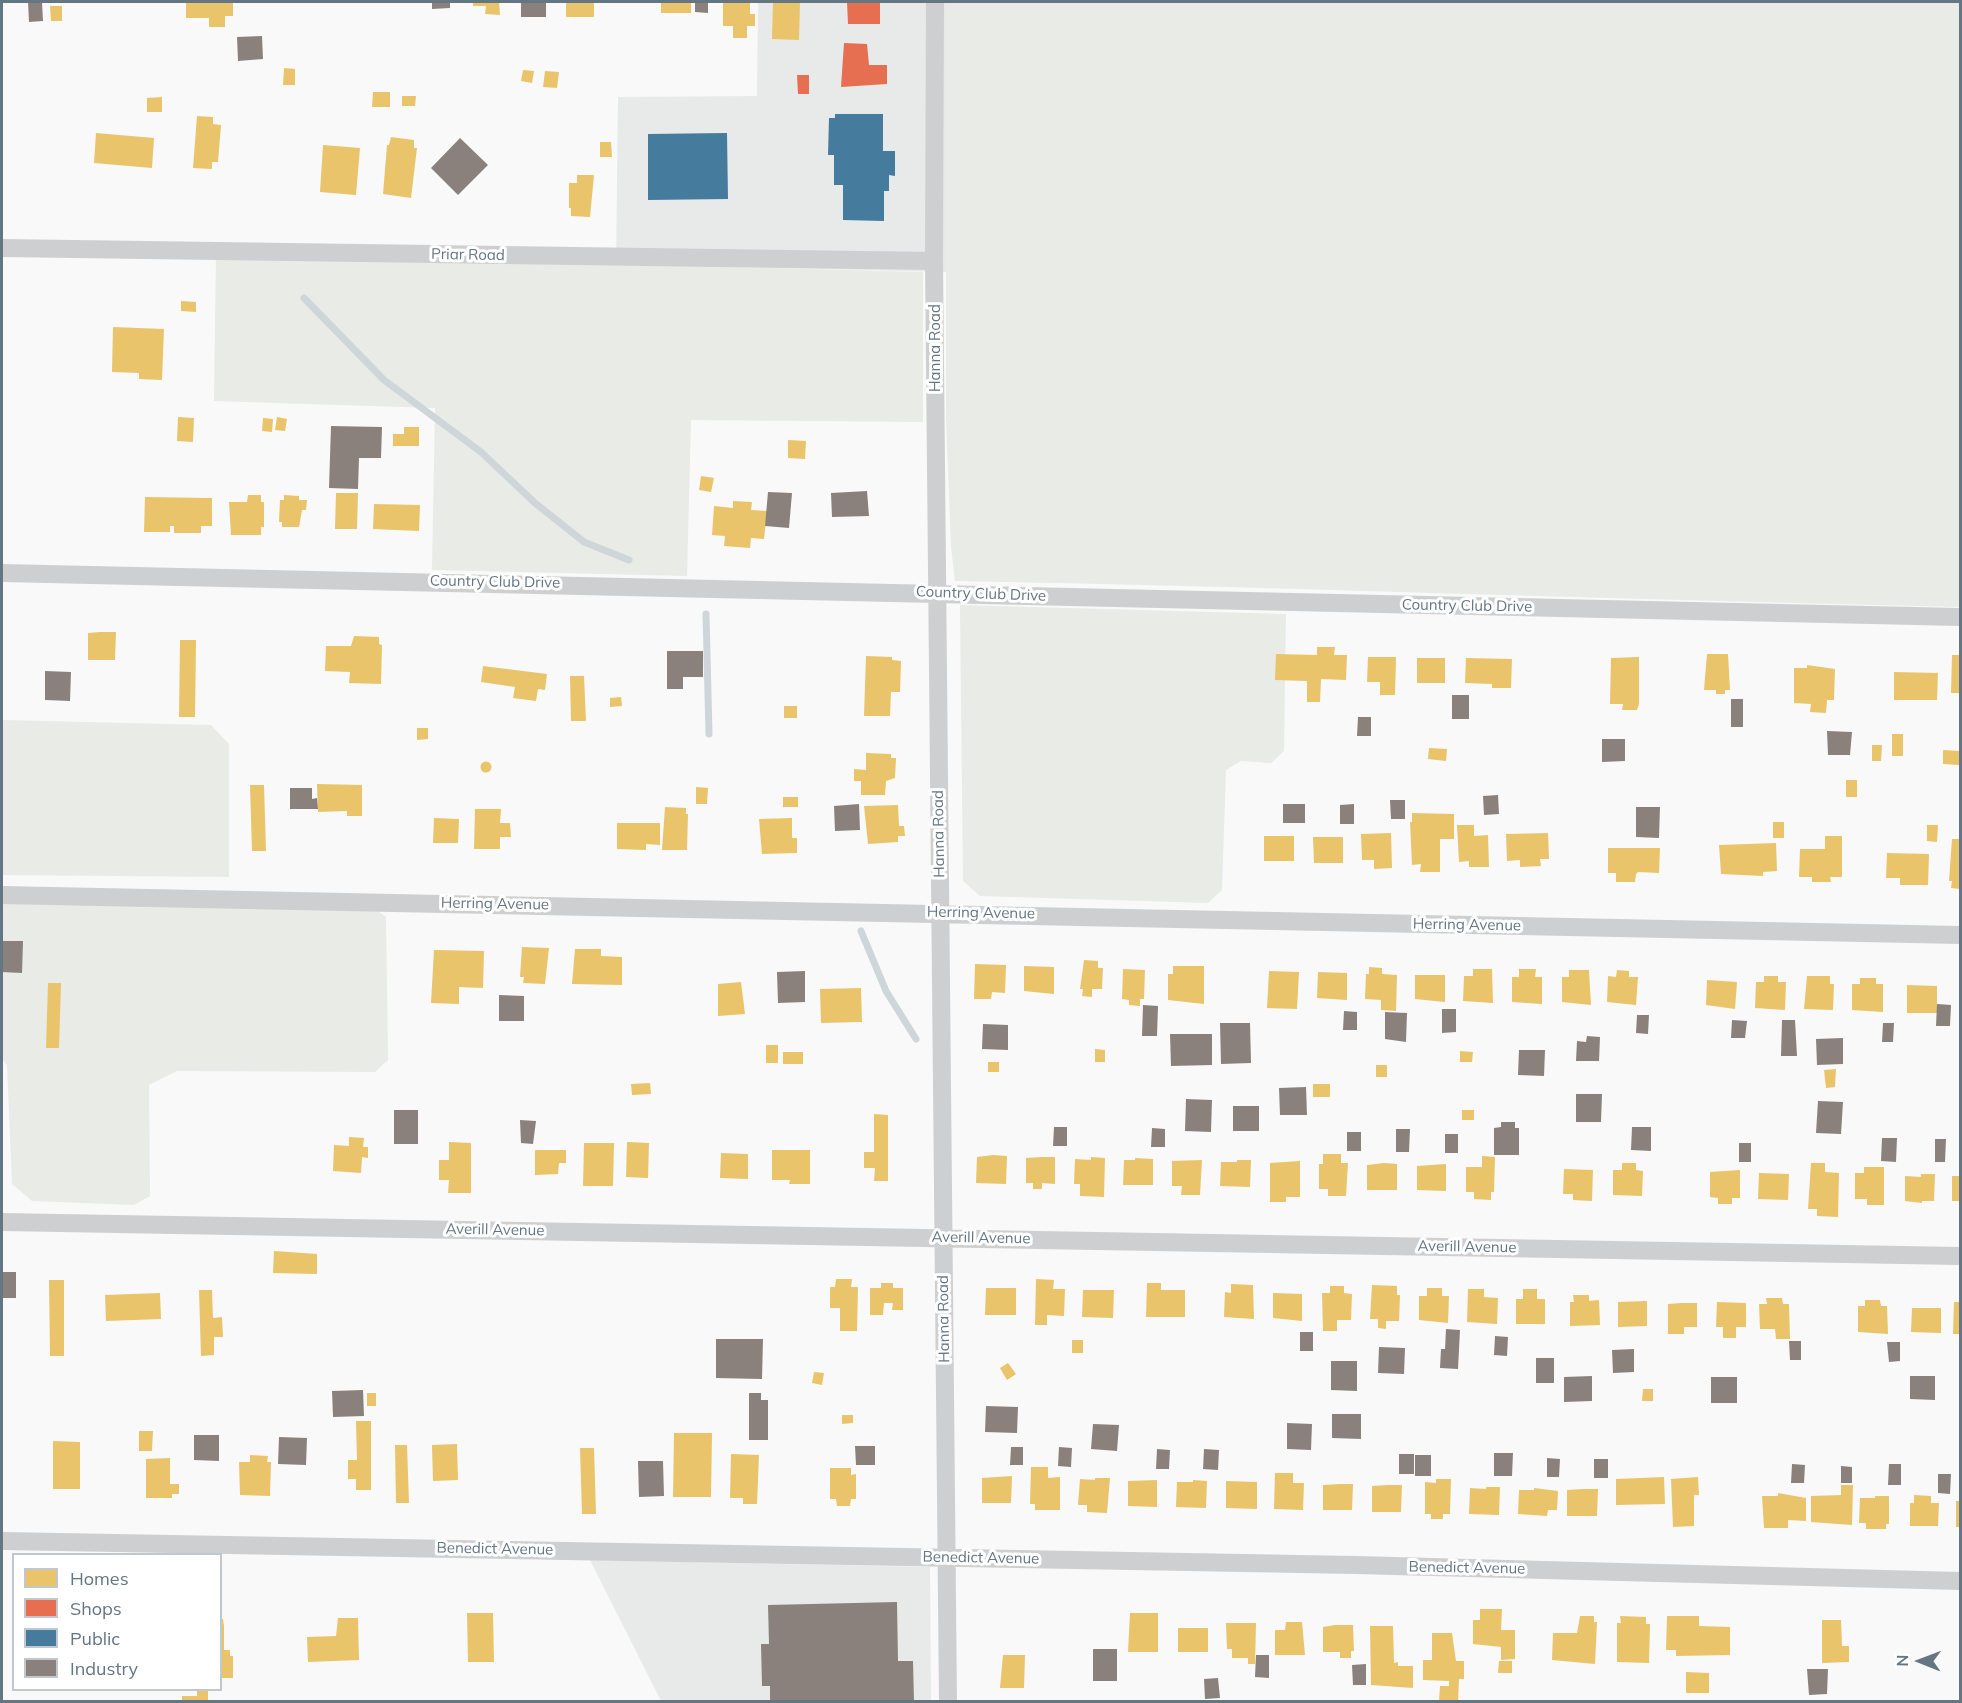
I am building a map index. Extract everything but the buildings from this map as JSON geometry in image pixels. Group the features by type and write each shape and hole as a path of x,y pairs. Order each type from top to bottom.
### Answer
{"street":[{"name":"Hanna Road","path":"935,2 934,261 948,1701"},
{"name":"Priar Road","path":"2,248 934,261"},
{"name":"Country Club Drive","path":"2,573 937,592 1129,600 1960,617"},
{"name":"Herring Avenue","path":"2,895 940,912 1960,935"},
{"name":"Averill Avenue","path":"2,1222 1960,1256"},
{"name":"Benedict Avenue","path":"2,1541 947,1558 1960,1581"}],"shaded area":[{"path":"758,2 946,2 946,272 616,264 618,97 757,96"},
{"path":"946,2 1960,2 1960,607 955,581 951,547 946,417"},
{"path":"216,253 923,272 923,422 691,420 687,576 432,570 435,408 214,401"},
{"path":"960,605 1286,614 1284,751 1271,763 1241,761 1226,770 1222,890 1208,903 980,896 963,881"},
{"path":"2,720 211,725 229,744 229,877 2,875"},
{"path":"2,897 372,907 386,917 388,1060 375,1072 177,1071 149,1085 150,1196 134,1205 32,1201 12,1184 7,1065 2,1059"},
{"path":"590,1560 930,1567 931,1701 661,1701"}],"waterway":[{"path":"304,298 384,380 481,452 535,503 584,542 629,560"},
{"path":"706,614 709,734"},
{"path":"861,931 886,991 916,1039"}]}
